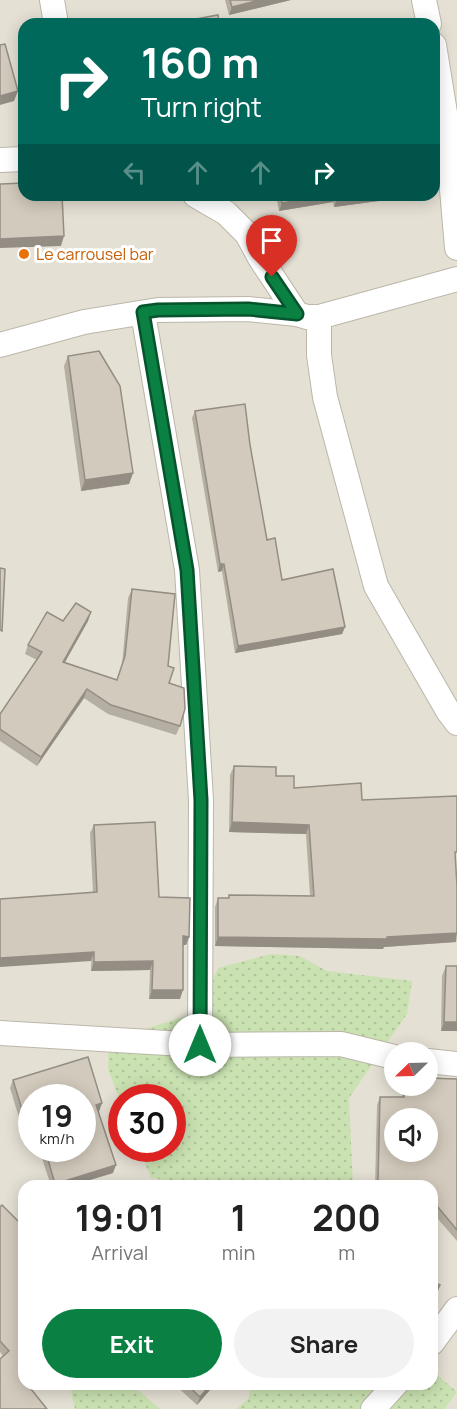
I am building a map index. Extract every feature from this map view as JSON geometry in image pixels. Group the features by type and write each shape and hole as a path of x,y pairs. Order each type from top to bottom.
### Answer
{"street":[{"path":"52,0 55,18"},
{"path":"424,0 428,18"},
{"path":"440,82 446,119 457,248"},
{"path":"0,160 18,159"},
{"path":"205,201 226,213 247,234 260,258 308,316 319,355 325,397 376,586 457,723"},
{"path":"0,345 84,322 158,310 248,309 308,316 457,279"},
{"path":"143,312 187,570 201,800 200,1045"},
{"path":"0,1033 200,1045 341,1044 384,1055"},
{"path":"438,1062 457,1064"},
{"path":"438,1335 457,1309"},
{"path":"374,1409 391,1390"}],"shaded area":[{"path":"0,0 457,0 457,1409 0,1409"}],"green space":[{"path":"271,954 300,956 327,971 412,981 407,1014 388,1042 384,1042 384,1047 349,1098 353,1180 164,1180 151,1178 144,1162 186,1162 186,1084 114,1084 108,1069 109,1040 187,1016 206,996 218,968"},
{"path":"438,1376 457,1392 444,1409 236,1409 248,1399 251,1390 438,1390"},
{"path":"138,1390 160,1409 75,1409 71,1391"}],"building":[{"path":"230,0 260,0 232,7"},
{"path":"218,15 218,18 202,18"},
{"path":"5,44 18,91 0,96 0,45"},
{"path":"18,183 18,201 62,201 64,236 0,239 0,184"},
{"path":"99,351 120,386 133,473 85,480 68,356"},
{"path":"245,404 267,540 275,538 282,580 333,569 345,627 238,646 224,564 220,564 195,411"},
{"path":"0,568 5,569 2,631 0,630"},
{"path":"132,589 175,594 168,666 174,668 169,683 184,688 185,709 180,726 111,705 87,689 41,757 0,729 0,714 42,652 28,645 47,612 63,621 76,603 91,612 63,662 117,680 125,656"},
{"path":"234,766 276,767 276,776 294,776 294,788 361,783 362,800 457,796 457,852 455,852 457,933 387,937 387,939 218,937 218,898 229,898 229,895 314,896 309,825 232,822"},
{"path":"155,822 159,897 190,898 189,937 183,936 183,990 152,990 153,961 94,962 94,952 0,958 0,899 97,892 94,825"},
{"path":"446,966 457,966 457,1022 444,1022"},
{"path":"88,1057 102,1103 96,1105 96,1084 18,1084 18,1096 13,1080"},
{"path":"438,1078 457,1079 457,1230 438,1207 438,1180 378,1180 380,1097 438,1096"},
{"path":"96,1105 108,1141 108,1162 115,1162 116,1165 68,1180 54,1180 49,1162 96,1162"},
{"path":"2,1205 18,1221 18,1390 32,1390 47,1409 0,1409 0,1359 9,1351 0,1341 0,1207"},
{"path":"192,1390 206,1390 200,1397"}],"place":[{"name":"Le carrousel bar","path":"24,254"}],"route":[{"path":"200,1045 201,800 187,570 143,312 248,309 297,314 272,277"}]}
